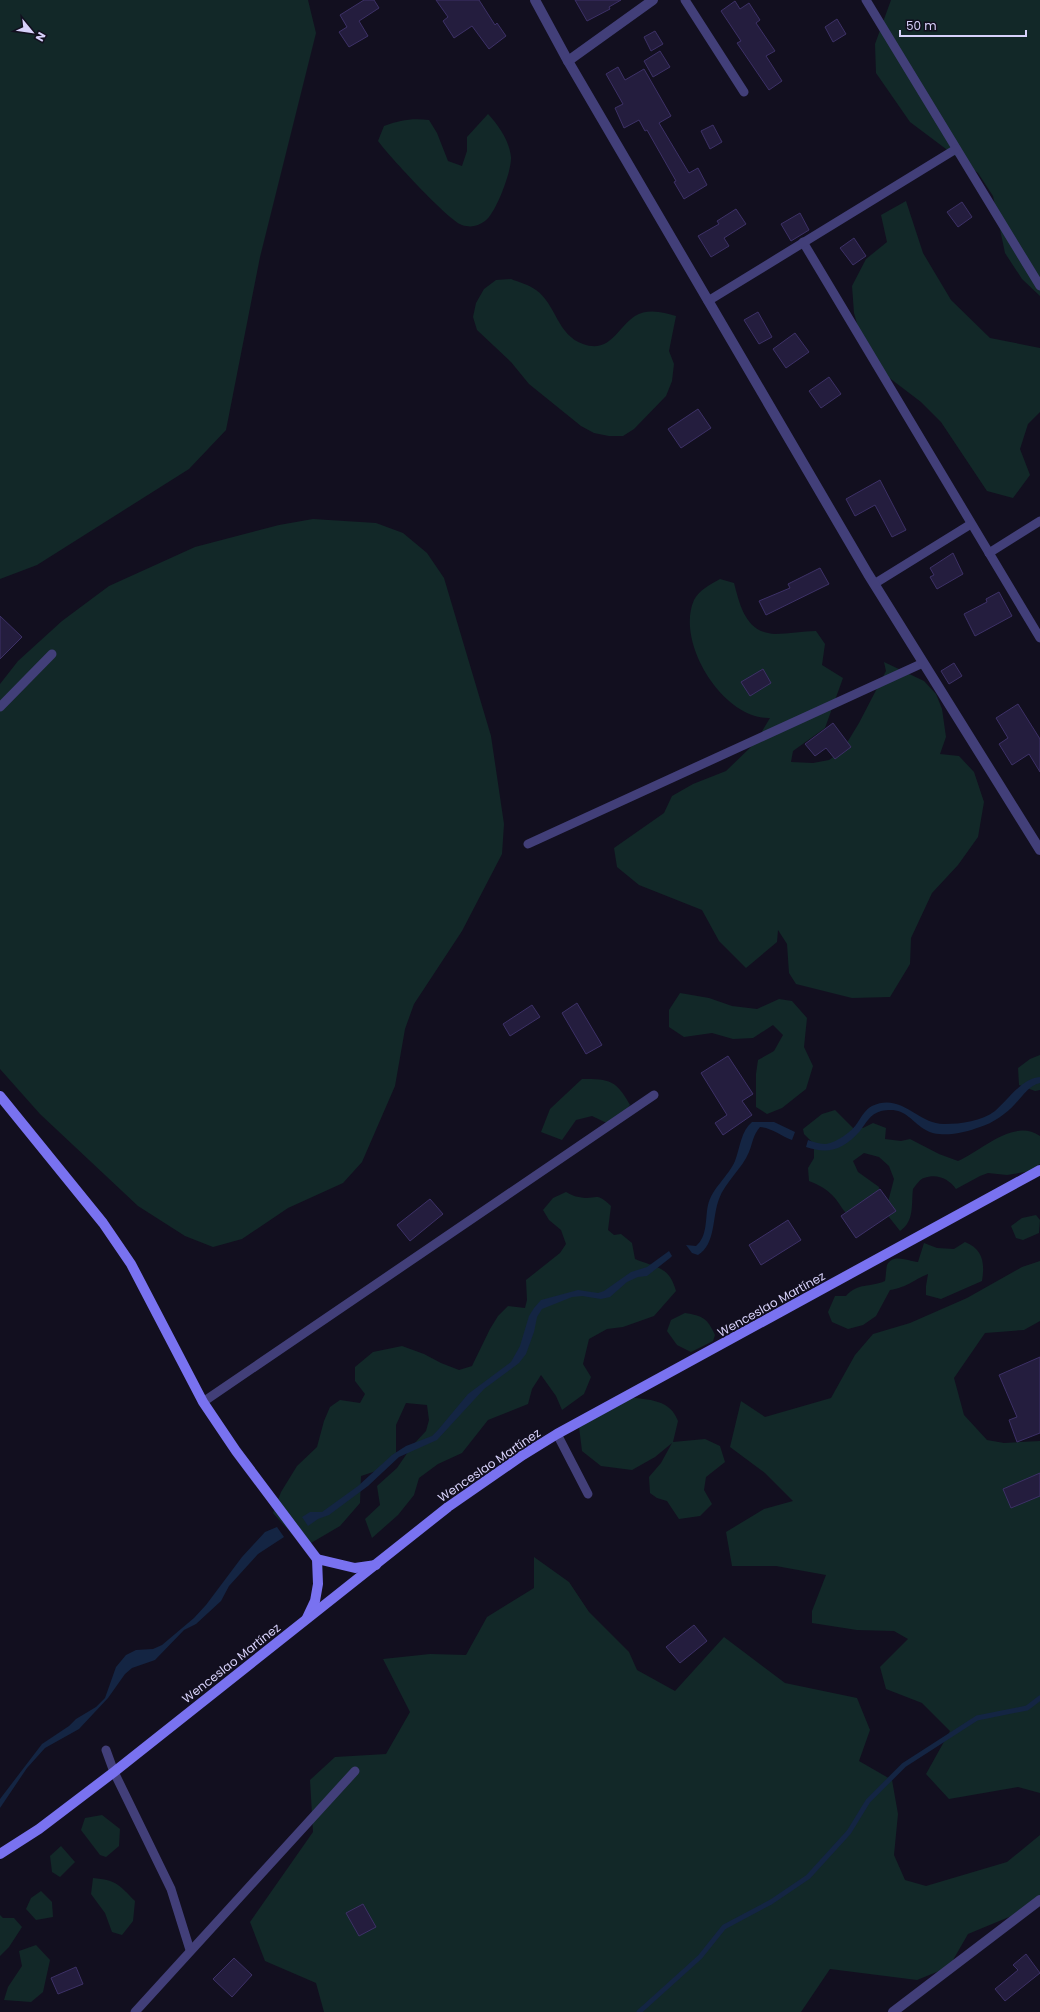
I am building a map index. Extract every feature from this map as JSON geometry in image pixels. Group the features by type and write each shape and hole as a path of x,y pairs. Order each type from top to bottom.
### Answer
{"main road":[{"path":"0,1096 103,1223 131,1264 203,1402 236,1450 317,1559 318,1584 315,1601 306,1620"},
{"name":"Wenceslao Martínez","path":"0,1854 39,1829 114,1772 448,1507 523,1455 557,1434 1040,1170"},
{"path":"317,1559 355,1568 376,1565"}],"street":[{"path":"535,0 568,61 874,584 1040,850"},
{"path":"568,61 653,0"},
{"path":"893,2012 1040,1900"}],"lane":[{"path":"685,0 744,92"},
{"path":"866,0 1040,286"},
{"path":"708,300 956,149"},
{"path":"803,242 1040,638"},
{"path":"989,553 1040,521"},
{"path":"874,584 971,524"},
{"path":"0,707 52,654"},
{"path":"528,844 923,663"},
{"path":"203,1402 654,1095"},
{"path":"557,1434 588,1494"},
{"path":"106,1750 114,1772 171,1889 190,1950"},
{"path":"135,2012 355,1771"}],"green space":[{"path":"0,0 308,0 316,33 260,257 226,430 189,469 37,565 0,579"},
{"path":"891,0 1040,0 1040,296 1022,279 1005,253 993,196 978,173 910,122 876,73 875,44"},
{"path":"488,114 500,128 506,139 510,151 511,163 498,201 489,216 480,224 465,226 455,221 432,200 378,141 384,126 406,120 429,120 437,133 448,161 462,166 467,151 467,137"},
{"path":"906,201 923,253 951,300 990,338 1040,348 1040,412 1028,424 1020,449 1030,475 1013,498 987,491 941,422 921,402 875,367 862,341 854,313 852,286 866,259 887,242 881,215"},
{"path":"511,279 527,285 543,296 562,327 574,340 583,344 600,346 607,343 635,316 645,312 650,311 666,313 676,316 669,351 674,364 672,381 666,396 634,429 623,436 609,436 594,433 581,426 529,384 511,362 477,330 473,317 476,303 484,289 496,280"},
{"path":"313,519 376,523 403,533 427,553 444,578 491,736 504,824 502,854 462,931 414,1004 405,1029 395,1086 362,1162 343,1183 288,1208 242,1239 213,1247 185,1236 138,1206 40,1114 0,1069 0,684 18,661 62,621 109,586 195,547 279,525"},
{"path":"720,579 734,583 739,601 746,617 757,629 775,634 816,631 825,644 822,665 843,678 825,728 793,751 791,762 813,763 829,760 842,751 859,723 886,671 884,662 924,681 936,694 942,709 946,737 940,754 959,756 974,772 984,802 978,837 958,865 932,893 911,938 910,964 890,997 852,998 796,984 789,973 787,944 778,930 777,942 746,968 719,941 702,910 639,885 617,867 614,848 664,813 672,796 693,784 726,771 755,743 770,718 753,715 736,706 721,693 708,676 698,657 691,637 690,617 694,600 702,590"},
{"path":"680,993 709,998 732,1006 757,1009 779,999 792,1001 807,1018 804,1047 813,1066 806,1089 782,1108 767,1114 756,1107 756,1074 758,1060 774,1051 783,1035 773,1025 753,1038 733,1039 712,1033 684,1037 669,1027 669,1010"},
{"path":"1040,1055 1040,1090 1035,1091 1019,1085 1018,1068 1030,1059"},
{"path":"582,1079 599,1080 611,1083 621,1090 630,1105 613,1126 592,1116 576,1120 562,1140 541,1132 550,1109"},
{"path":"835,1110 853,1128 863,1128 873,1123 886,1128 885,1139 901,1141 910,1139 939,1154 958,1161 1009,1133 1030,1131 1040,1136 1040,1164 1031,1171 1007,1175 988,1173 956,1189 950,1182 942,1178 934,1176 923,1179 918,1182 913,1189 910,1217 905,1227 900,1231 889,1217 888,1202 894,1179 889,1166 879,1157 864,1153 853,1161 858,1172 879,1187 878,1202 854,1219 829,1192 809,1181 808,1168 814,1158 814,1144 804,1134 803,1129 822,1114"},
{"path":"566,1192 577,1197 598,1197 606,1201 611,1206 608,1230 614,1235 621,1234 632,1243 635,1259 656,1266 666,1272 670,1277 676,1291 654,1316 623,1327 607,1329 589,1339 583,1364 591,1377 584,1394 562,1410 556,1396 541,1375 532,1389 528,1404 488,1420 462,1453 438,1464 419,1478 414,1495 398,1515 372,1538 365,1519 380,1505 377,1486 397,1468 412,1446 426,1431 429,1420 427,1405 406,1403 396,1425 396,1453 382,1469 361,1476 360,1503 340,1526 311,1543 292,1534 273,1513 281,1492 297,1466 317,1447 324,1421 330,1407 340,1400 360,1403 365,1394 355,1381 355,1367 373,1352 402,1346 459,1370 472,1366 498,1316 508,1306 525,1308 527,1300 526,1280 560,1253 566,1244 561,1230 549,1220 543,1210 553,1198"},
{"path":"1036,1215 1040,1220 1039,1233 1023,1240 1016,1238 1011,1226 1022,1218"},
{"path":"965,1242 976,1249 981,1257 983,1263 982,1281 941,1299 926,1295 928,1274 906,1285 890,1290 876,1316 863,1325 848,1329 832,1322 828,1312 835,1296 846,1296 860,1287 885,1281 887,1265 893,1259 918,1262 924,1243 937,1248 954,1249"},
{"path":"1040,1261 1040,1321 1024,1330 985,1333 954,1378 964,1415 987,1440 1004,1443 1040,1441 1040,1793 1018,1787 949,1799 926,1774 950,1731 922,1703 886,1689 880,1667 908,1639 894,1631 857,1630 812,1623 812,1611 826,1575 776,1566 732,1566 726,1532 764,1509 793,1501 765,1473 730,1447 741,1401 765,1417 831,1398 855,1355 873,1334 910,1323 967,1298 1022,1267"},
{"path":"685,1313 696,1315 707,1321 715,1335 713,1341 691,1352 677,1345 667,1331 671,1320"},
{"path":"628,1397 651,1400 670,1408 678,1421 673,1442 705,1439 720,1446 725,1462 706,1477 704,1490 712,1504 700,1516 679,1519 667,1501 657,1498 650,1493 649,1477 661,1463 672,1443 655,1457 632,1470 601,1466 582,1451 579,1427"},
{"path":"534,1557 569,1582 589,1612 629,1652 637,1670 675,1691 724,1637 785,1683 857,1698 870,1730 859,1761 892,1780 898,1814 894,1855 905,1880 926,1886 1007,1862 1040,1835 1040,1904 968,1934 949,1967 917,1980 830,1969 801,2012 324,2012 316,1983 265,1961 250,1922 313,1832 310,1780 335,1757 386,1754 410,1712 383,1659 430,1654 466,1655 487,1617 534,1588"},
{"path":"102,1815 120,1829 119,1846 106,1857 100,1855 81,1830 85,1818"},
{"path":"61,1846 75,1862 60,1877 52,1872 50,1856"},
{"path":"93,1878 107,1880 117,1884 135,1901 133,1921 122,1935 112,1932 105,1913 91,1894"},
{"path":"41,1891 52,1902 53,1917 36,1920 26,1909 31,1898"},
{"path":"0,1915 3,1918 14,1918 22,1927 9,1947 0,1956"},
{"path":"36,1945 50,1960 43,1992 31,2002 4,2000 8,1987 22,1966 19,1951"}],"water":[{"path":"1040,1077 1040,1083 1032,1086 1003,1115 990,1123 974,1129 952,1134 937,1134 924,1129 906,1114 895,1110 889,1110 874,1114 854,1137 836,1149 822,1150 806,1147 808,1140 826,1144 839,1139 855,1126 867,1109 883,1103 892,1103 901,1106 926,1120 935,1123 945,1124 978,1120 995,1111 1021,1085 1033,1078"},
{"path":"752,1122 774,1122 795,1132 792,1140 772,1130 760,1127 754,1136 746,1158 725,1187 719,1199 713,1230 708,1244 698,1255 692,1253 686,1245 696,1246 703,1237 710,1199 716,1188 732,1167 745,1130"},
{"path":"669,1251 672,1256 647,1276 638,1277 627,1282 610,1297 601,1299 582,1296 572,1297 542,1309 537,1317 534,1332 526,1354 519,1363 484,1389 437,1440 399,1457 368,1486 329,1515 318,1519 308,1526 302,1517 310,1512 322,1512 358,1486 392,1455 406,1446 432,1436 468,1394 511,1362 520,1346 529,1316 541,1300 578,1290 598,1293 604,1291 631,1272 647,1267"},
{"path":"277,1527 284,1537 258,1554 229,1586 221,1601 196,1624 184,1630 155,1660 132,1668 125,1674 108,1698 79,1729 45,1748 27,1768 0,1808 0,1799 42,1744 69,1726 76,1719 96,1707 105,1698 116,1667 126,1655 136,1650 153,1649 162,1645 194,1618 206,1605 242,1557 265,1532"}],"building":[{"path":"364,0 374,0 379,8 359,21 368,36 349,47 339,32 347,27 340,15"},
{"path":"436,0 479,0 495,25 497,23 506,36 489,49 472,26 454,38 443,21 448,17"},
{"path":"575,0 621,0 609,7 610,9 587,21"},
{"path":"735,1 740,9 749,3 760,20 756,23 775,51 766,56 782,81 769,90 737,43 741,41 721,11"},
{"path":"837,19 846,34 833,42 825,27"},
{"path":"655,31 663,44 651,51 644,37"},
{"path":"660,51 670,67 653,77 644,61"},
{"path":"618,67 625,80 644,69 671,116 659,123 689,173 698,168 707,185 684,199 674,182 676,181 647,130 645,131 639,120 624,128 615,108 623,104 606,74"},
{"path":"713,125 722,142 710,149 701,131"},
{"path":"962,202 972,217 958,227 947,212"},
{"path":"736,209 746,224 724,238 729,246 711,257 698,236 719,224 717,221"},
{"path":"800,213 809,230 791,241 781,224"},
{"path":"854,238 866,256 853,265 840,248"},
{"path":"758,312 772,337 759,344 744,320"},
{"path":"795,333 809,352 786,368 773,349"},
{"path":"829,377 841,394 821,408 809,391"},
{"path":"698,409 711,428 681,448 668,429"},
{"path":"880,480 906,530 892,537 875,505 855,516 846,499"},
{"path":"953,553 963,574 937,589 930,577 934,575 930,568"},
{"path":"820,568 829,584 766,615 759,601 790,588 788,584"},
{"path":"999,592 1012,616 975,636 964,614 987,602 986,599"},
{"path":"0,616 22,637 0,659"},
{"path":"954,663 962,676 949,684 941,671"},
{"path":"763,669 771,683 750,696 741,682"},
{"path":"1018,704 1040,739 1040,772 1029,754 1012,765 999,744 1008,738 996,718"},
{"path":"833,723 851,747 835,759 826,748 815,756 805,744"},
{"path":"577,1003 602,1045 586,1054 562,1013"},
{"path":"532,1005 540,1017 510,1036 503,1024"},
{"path":"728,1056 753,1094 742,1101 752,1115 723,1135 715,1123 727,1115 701,1073"},
{"path":"880,1189 896,1211 856,1238 841,1216"},
{"path":"430,1199 443,1214 410,1241 397,1225"},
{"path":"788,1220 801,1240 761,1265 749,1245"},
{"path":"1040,1357 1040,1433 1017,1442 1009,1420 1017,1417 999,1375"},
{"path":"1040,1473 1040,1496 1011,1508 1003,1489"},
{"path":"694,1625 707,1641 680,1663 666,1647"},
{"path":"363,1904 376,1927 359,1936 346,1913"},
{"path":"1026,1954 1040,1973 1005,2001 995,1989 1018,1970 1013,1965"},
{"path":"234,1958 252,1975 232,1997 213,1979"},
{"path":"76,1967 83,1984 58,1994 51,1978"}],"waterway":[{"path":"639,2012 700,1957 724,1927 771,1902 808,1877 849,1832 868,1801 904,1765 977,1718 1027,1708 1040,1698"}]}
